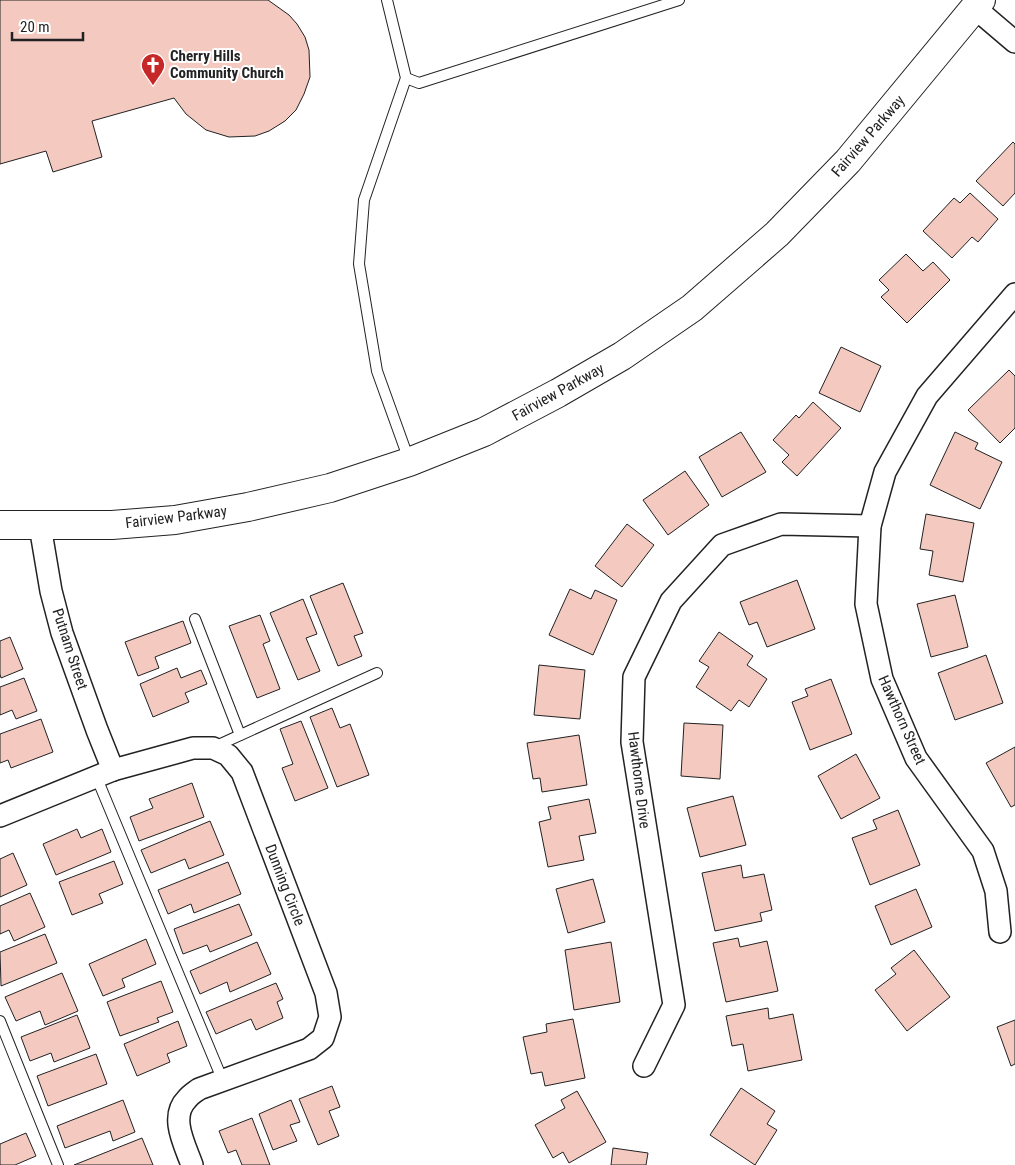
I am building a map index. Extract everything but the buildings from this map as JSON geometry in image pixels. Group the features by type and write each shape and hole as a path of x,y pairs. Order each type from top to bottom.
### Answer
{"main road":[{"name":"Fairview Parkway","path":"0,525 112,525 175,520 248,507 330,488 409,462 484,432 558,393 622,356 692,308 777,234 848,161 978,4"}],"street":[{"path":"978,4 1015,42"},
{"name":"Hawthorn Street","path":"1000,932 996,891 983,851 916,758 882,679 866,604 870,526 885,472 927,396 1015,294"},
{"name":"Hawthorne Drive","path":"644,1066 674,1005 632,742 634,677 671,601 722,545 781,524 870,526"},
{"name":"Putnam Street","path":"40,526 51,591 62,632 97,730 105,773"},
{"path":"0,815 105,773 193,748 213,748"},
{"name":"Dunning Circle","path":"192,1165 178,1127 179,1110 186,1099 199,1090 309,1049 323,1038 330,1017 326,993 242,772 228,755 213,748"}],"lane":[{"path":"388,0 406,78 364,200 359,264 377,371 409,462"},
{"path":"406,78 419,83 679,0"},
{"path":"195,619 240,735"},
{"path":"213,748 377,673"},
{"path":"105,773 223,1081"},
{"path":"0,1021 58,1165"}],"place":[{"name":"Cherry Hills Community Church","path":"153,86"}]}
